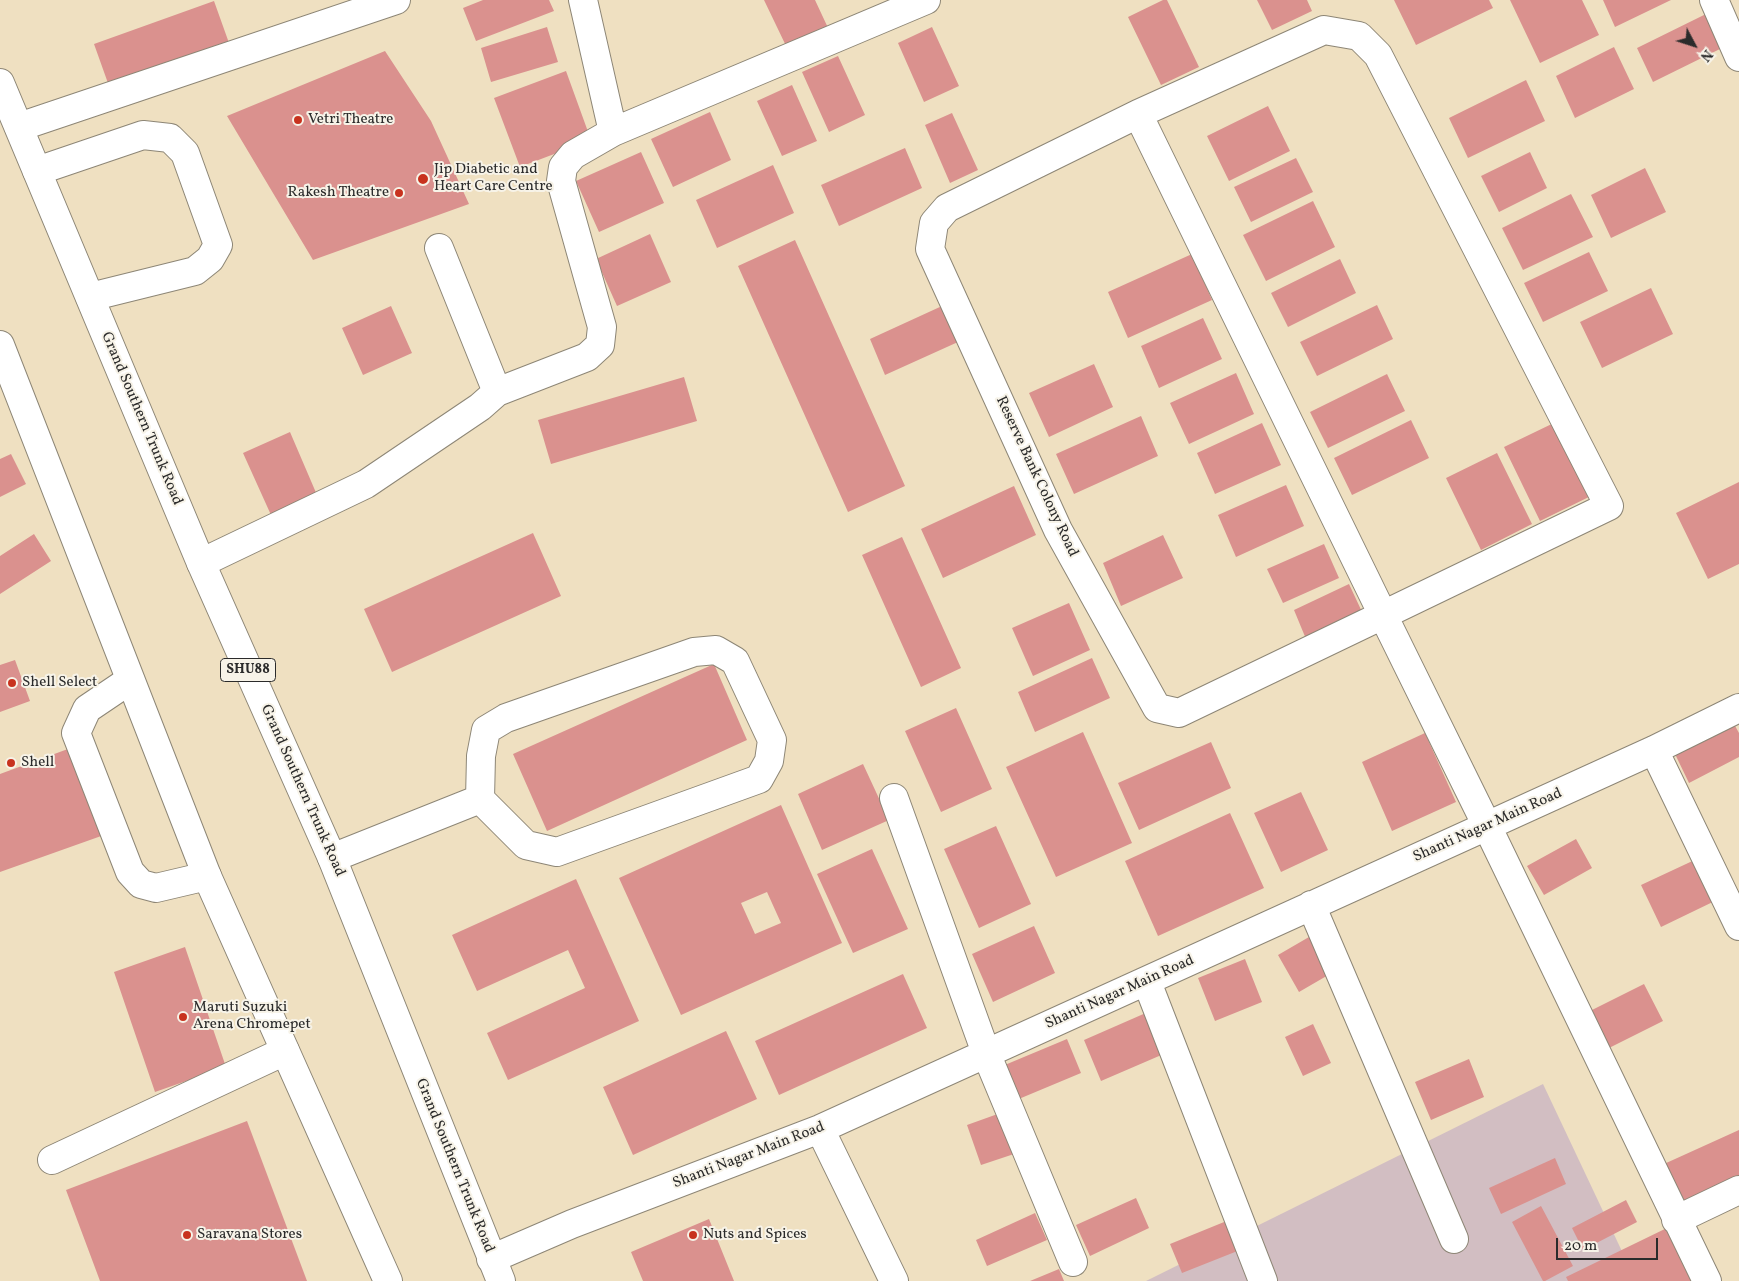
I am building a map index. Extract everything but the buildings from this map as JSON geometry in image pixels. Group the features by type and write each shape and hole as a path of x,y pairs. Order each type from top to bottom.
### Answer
{"street":[{"path":"19,127 396,0"},
{"path":"584,0 614,132"},
{"path":"201,563 366,484 480,407 497,392 587,357 600,345 602,327 561,181 563,167 573,155 614,132 926,0"},
{"path":"1714,0 1739,57"},
{"name":"Reserve Bank Colony Road","path":"1324,30 1359,36 1378,55 1608,506 1383,615 1180,713 1157,708 1058,530 930,249 934,223 947,208 1138,114 1324,30"},
{"name":"Grand Southern Trunk Road","path":"0,83 201,563 332,858 496,1270"},
{"path":"1138,114 1487,826 1707,1281"},
{"path":"37,172 143,136 170,138 185,153 218,245 210,259 195,270 90,297"},
{"path":"440,248 497,392"},
{"path":"0,345 207,876 388,1281"},
{"path":"716,650 735,661 772,740 769,762 758,779 556,852 526,845 480,799 480,756 486,730 506,718 694,652 716,650"},
{"path":"130,680 87,709 76,733 130,872 142,884 156,888 207,876"},
{"name":"Shanti Nagar Main Road","path":"496,1270 572,1224 820,1129 1654,750 1739,708"},
{"path":"1654,750 1739,926"},
{"path":"894,798 986,1053 1073,1262"},
{"path":"332,858 480,799"},
{"path":"1311,905 1454,1239"},
{"path":"1146,982 1263,1281"},
{"path":"52,1160 286,1051"},
{"path":"820,1129 894,1281"},
{"path":"1676,1220 1739,1190"}],"shaded area":[{"path":"1543,1084 1636,1281 1146,1281"}],"place":[{"name":"Vetri Theatre","path":"298,120"},
{"name":"Jip Diabetic and Heart Care Centre","path":"423,179"},
{"name":"Rakesh Theatre","path":"399,193"},
{"name":"Shell Select","path":"12,683"},
{"name":"Shell","path":"11,763"},
{"name":"Maruti Suzuki Arena Chromepet","path":"183,1017"},
{"name":"Saravana Stores","path":"187,1235"},
{"name":"Nuts and Spices","path":"693,1235"}]}
